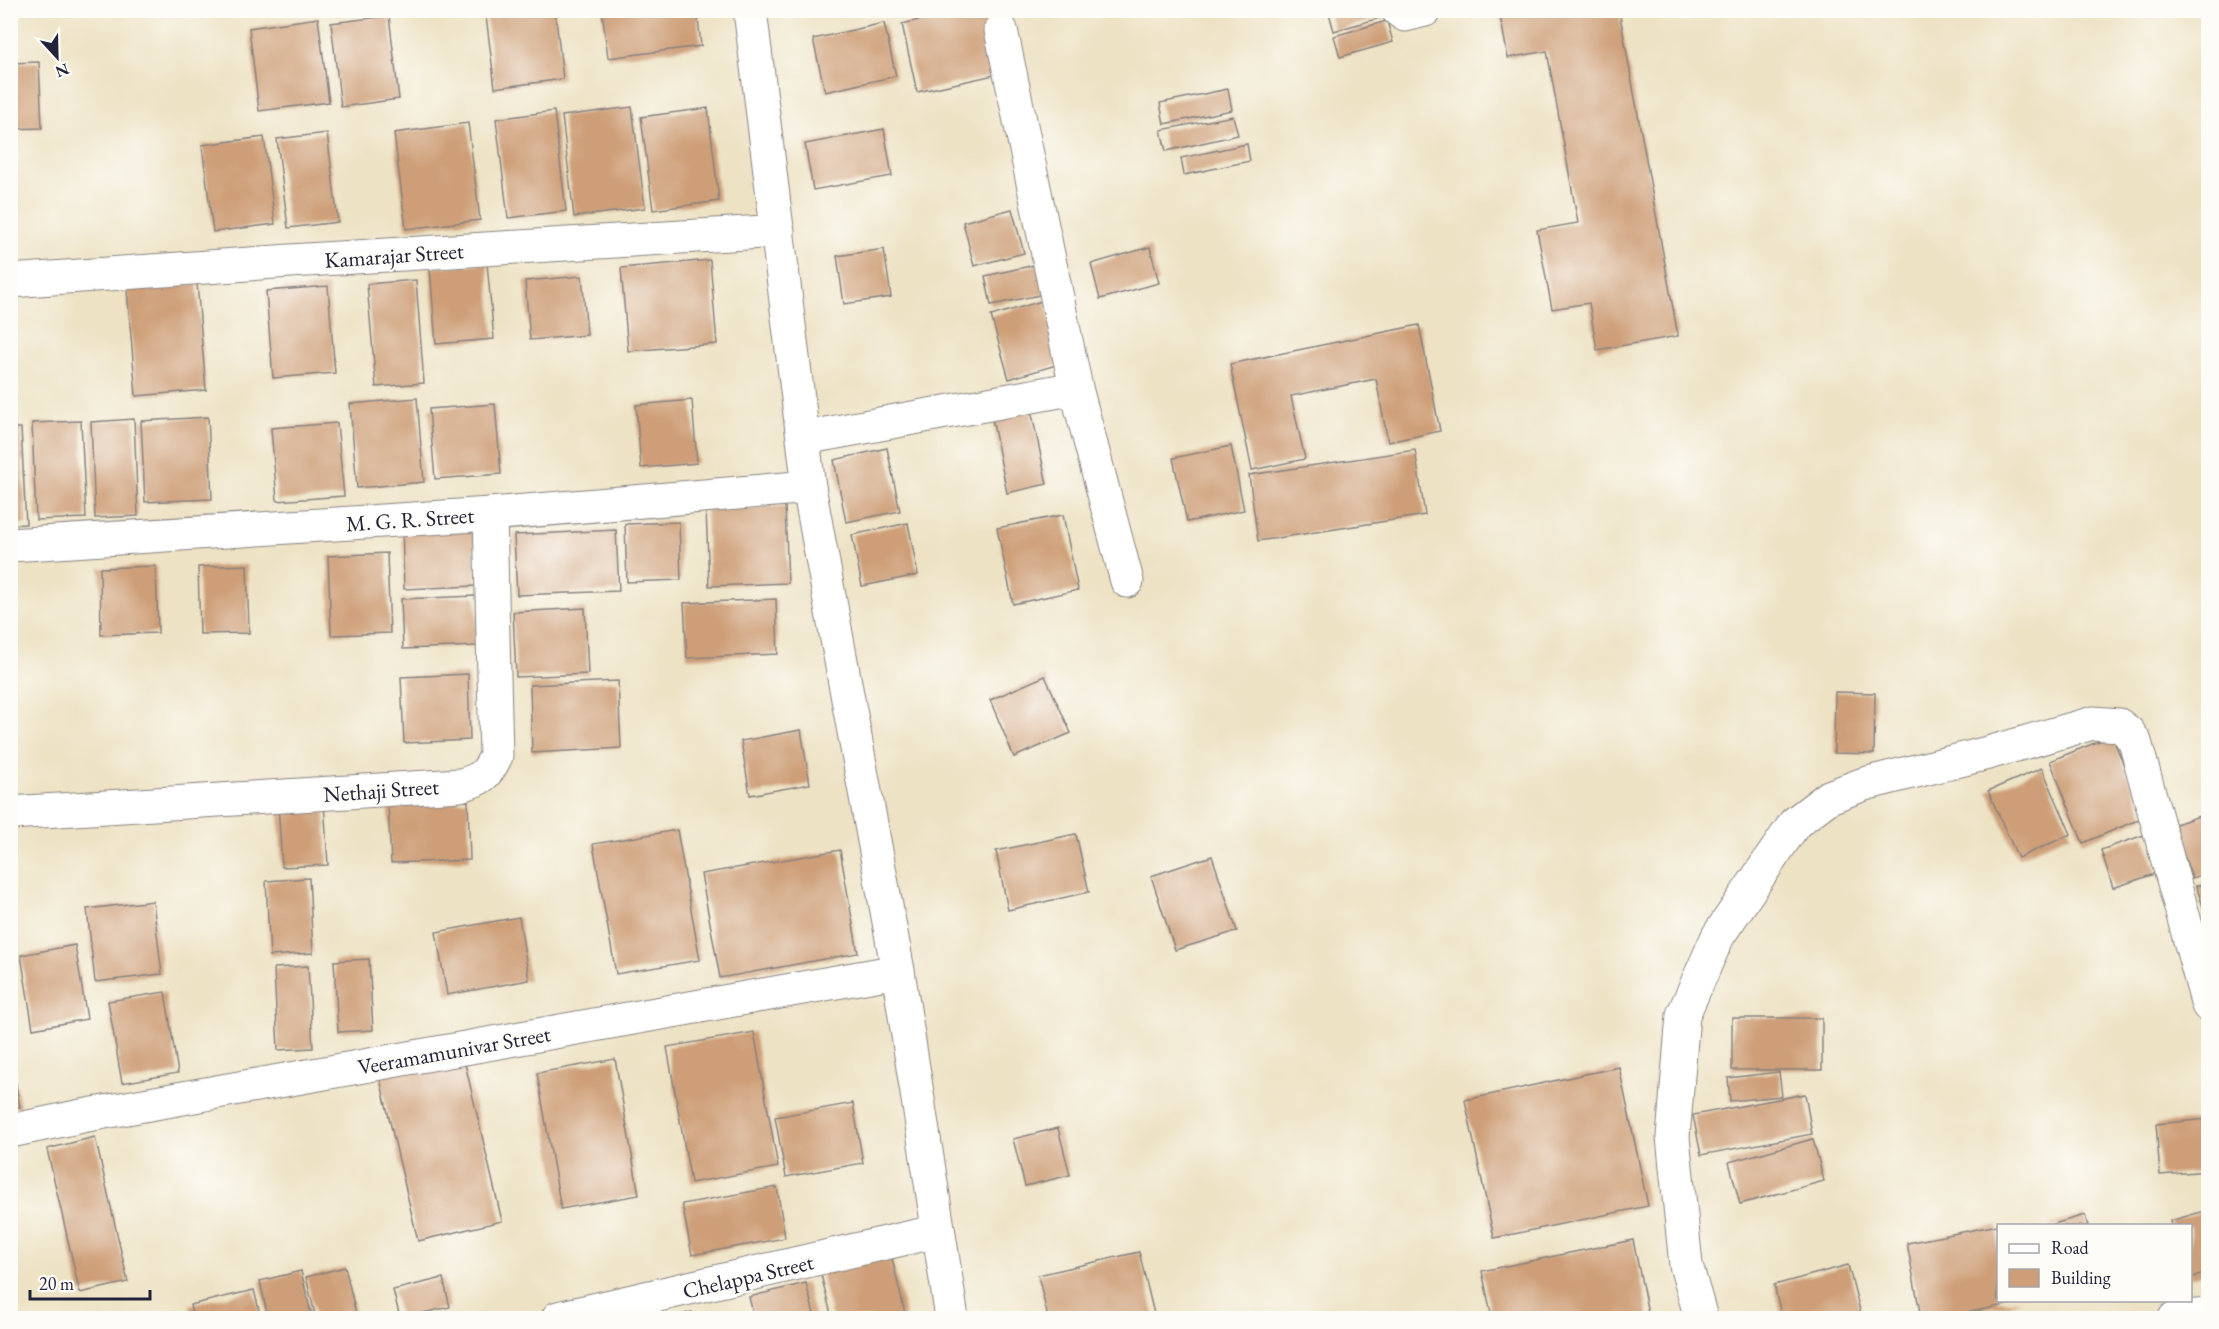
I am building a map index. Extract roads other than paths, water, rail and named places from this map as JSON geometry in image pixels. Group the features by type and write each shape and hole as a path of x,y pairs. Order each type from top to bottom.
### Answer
{"street":[{"path":"750,10 809,487 898,970 952,1318"},
{"path":"1398,10 1405,15 1425,10"},
{"path":"1001,30 1076,388 1127,581"},
{"name":"Kamarajar Street","path":"10,281 778,231"},
{"path":"804,438 1076,388"},
{"name":"M. G. R. Street","path":"10,545 490,514 809,487"},
{"name":"Nethaji Street","path":"10,813 460,785 478,781 491,768 496,756 490,514"},
{"path":"1701,1318 1686,1265 1673,1137 1683,1015 1718,936 1795,823 1830,797 1864,784 1988,753 2093,723 2119,725 2135,742 2208,1005"},
{"name":"Veeramamunivar Street","path":"10,1131 898,970"},
{"name":"Chelappa Street","path":"558,1318 938,1231"},
{"path":"2175,1318 2208,1315"}]}
